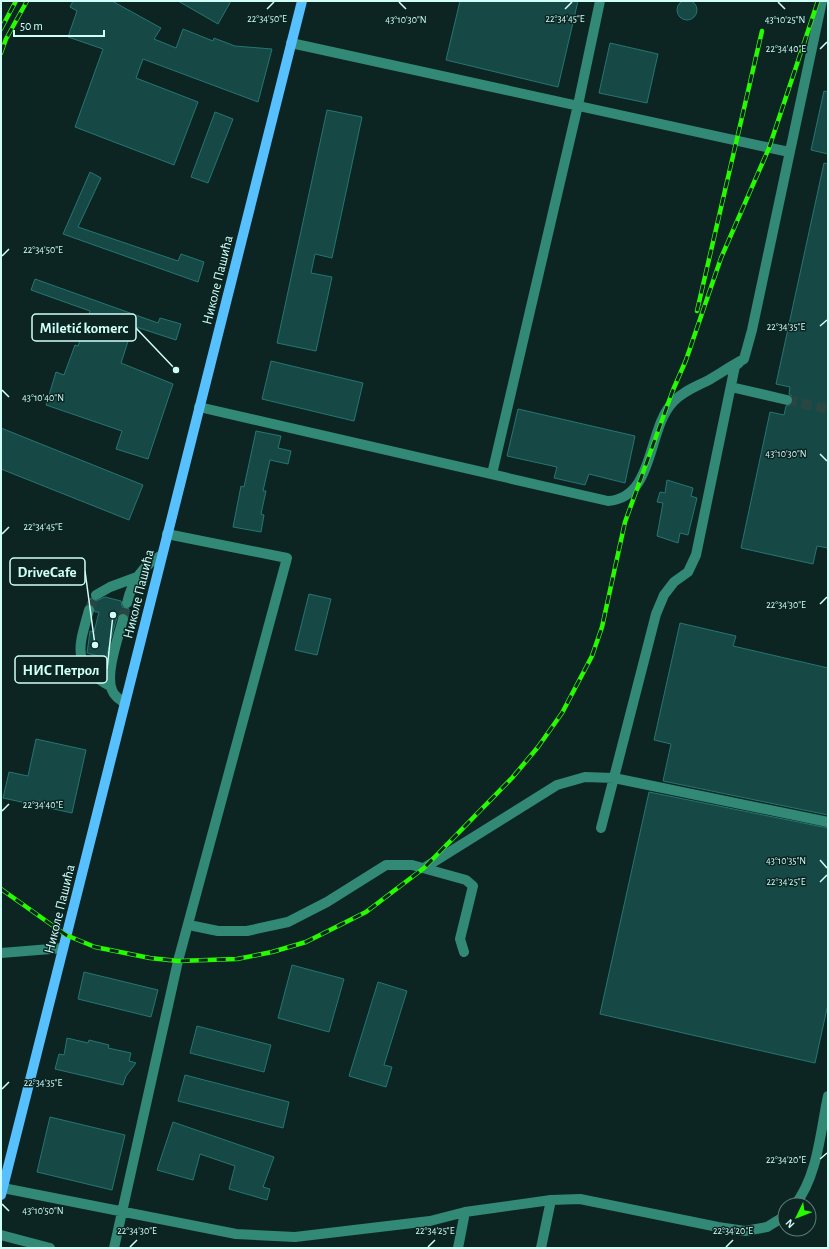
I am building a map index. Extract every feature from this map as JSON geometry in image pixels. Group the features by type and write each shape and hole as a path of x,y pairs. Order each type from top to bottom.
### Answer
{"main road":[{"name":"Николе Пашића","path":"2,1192 302,1"}],"street":[{"path":"492,474 578,106 600,1"},
{"path":"601,828 656,614 664,596 674,582 688,572 696,555 734,366 744,359 822,1"},
{"path":"291,43 789,152"},
{"path":"199,407 608,501 618,500 629,493 641,479 664,414 673,401 686,391 744,359"},
{"path":"731,387 787,400"},
{"path":"114,1248 178,961 189,925 287,558 168,534"},
{"path":"127,603 137,577 152,560 162,554"},
{"path":"96,595 110,587 137,577"},
{"path":"89,610 80,644 80,653 83,663 90,671 110,686 116,697 125,703"},
{"path":"110,686 111,667 123,619"},
{"path":"424,868 557,786 585,777 614,778 828,822"},
{"path":"189,925 218,931 247,931 288,922 327,902 386,865 412,865 466,880 473,886 460,939 464,952"},
{"path":"1,953 63,948"},
{"path":"801,1197 814,1168 828,1096"},
{"path":"2,1192 122,1212 236,1234 296,1237 430,1221 466,1212 550,1200 580,1198 718,1228 745,1230 768,1227 777,1221"},
{"path":"541,1248 550,1200"},
{"path":"458,1248 466,1212"},
{"path":"1,1235 50,1248"}],"building":[{"path":"687,0 694,3 697,10 694,17 687,20 680,17 677,10 680,3"},
{"path":"73,1 112,1 161,28 154,39 176,48 183,29 213,41 214,38 235,46 272,49 258,102 143,59 136,78 198,102 174,165 75,127 103,49 68,37 77,11 70,7"},
{"path":"178,1 231,1 218,24"},
{"path":"460,1 578,1 558,87 446,60"},
{"path":"610,43 658,54 647,103 599,93"},
{"path":"824,91 828,92 828,154 811,150"},
{"path":"327,110 362,117 332,258 315,254 311,273 332,277 316,351 277,343"},
{"path":"215,112 233,119 208,183 191,177"},
{"path":"824,163 828,164 828,548 817,546 813,564 741,548 770,412 784,415 786,406 791,405 793,401 792,396 789,394 790,387 776,384"},
{"path":"90,172 101,178 78,227 178,261 181,254 204,262 198,282 63,234"},
{"path":"35,279 158,323 160,318 181,324 176,340 133,326 121,363 173,384 148,459 116,449 122,431 46,405 56,372 64,375 75,345 78,346 90,311 31,290"},
{"path":"271,361 363,383 354,421 262,399"},
{"path":"518,409 635,436 625,483 589,474 585,485 554,478 557,467 507,456"},
{"path":"1,428 143,485 129,520 1,469"},
{"path":"256,431 281,436 278,448 291,451 288,464 270,460 263,491 266,491 261,514 264,515 261,532 233,527 241,486 244,487"},
{"path":"667,480 693,488 691,496 697,498 688,535 680,533 678,543 657,536 663,503 657,502 660,492 665,493"},
{"path":"309,594 331,599 317,655 295,650"},
{"path":"105,597 121,601 122,607 129,609 127,614 122,613 117,617 106,658 87,653 90,631 94,632 99,612 95,612 93,605 89,604 91,598 96,601"},
{"path":"680,623 736,636 733,646 828,668 828,815 663,781 671,744 654,740"},
{"path":"36,739 86,750 72,813 3,798 9,772 28,776"},
{"path":"649,792 828,828 828,1004 815,1063 600,1014"},
{"path":"292,965 344,979 329,1032 278,1018"},
{"path":"84,972 158,990 151,1017 78,999"},
{"path":"378,982 407,991 384,1065 392,1067 386,1087 349,1076"},
{"path":"197,1026 271,1045 264,1072 190,1053"},
{"path":"67,1038 88,1043 89,1040 109,1045 108,1048 131,1053 129,1061 136,1063 126,1076 123,1085 55,1069 59,1054 64,1055"},
{"path":"185,1075 289,1102 283,1128 178,1101"},
{"path":"50,1117 125,1135 112,1190 37,1172"},
{"path":"173,1122 274,1157 263,1187 270,1189 267,1200 229,1189 235,1166 200,1154 193,1180 157,1170"}],"tunnel":[{"path":"787,400 828,409"},
{"path":"89,610 96,595"},
{"path":"123,619 127,603"}],"railway":[{"path":"1,29 16,1"},
{"path":"1,53 6,39 27,1"},
{"path":"1,889 66,935 95,947 150,958 178,961 237,959 272,952 306,942 366,912 424,868 512,778 538,747 562,713 592,656 602,627 625,522 673,390 686,360 721,258 769,148 818,1"},
{"path":"697,311 762,31"}],"place":[{"name":"Miletić komerc","path":"176,370"},
{"name":"НИС Петрол","path":"113,615"},
{"name":"DriveCafe","path":"95,645"}]}
